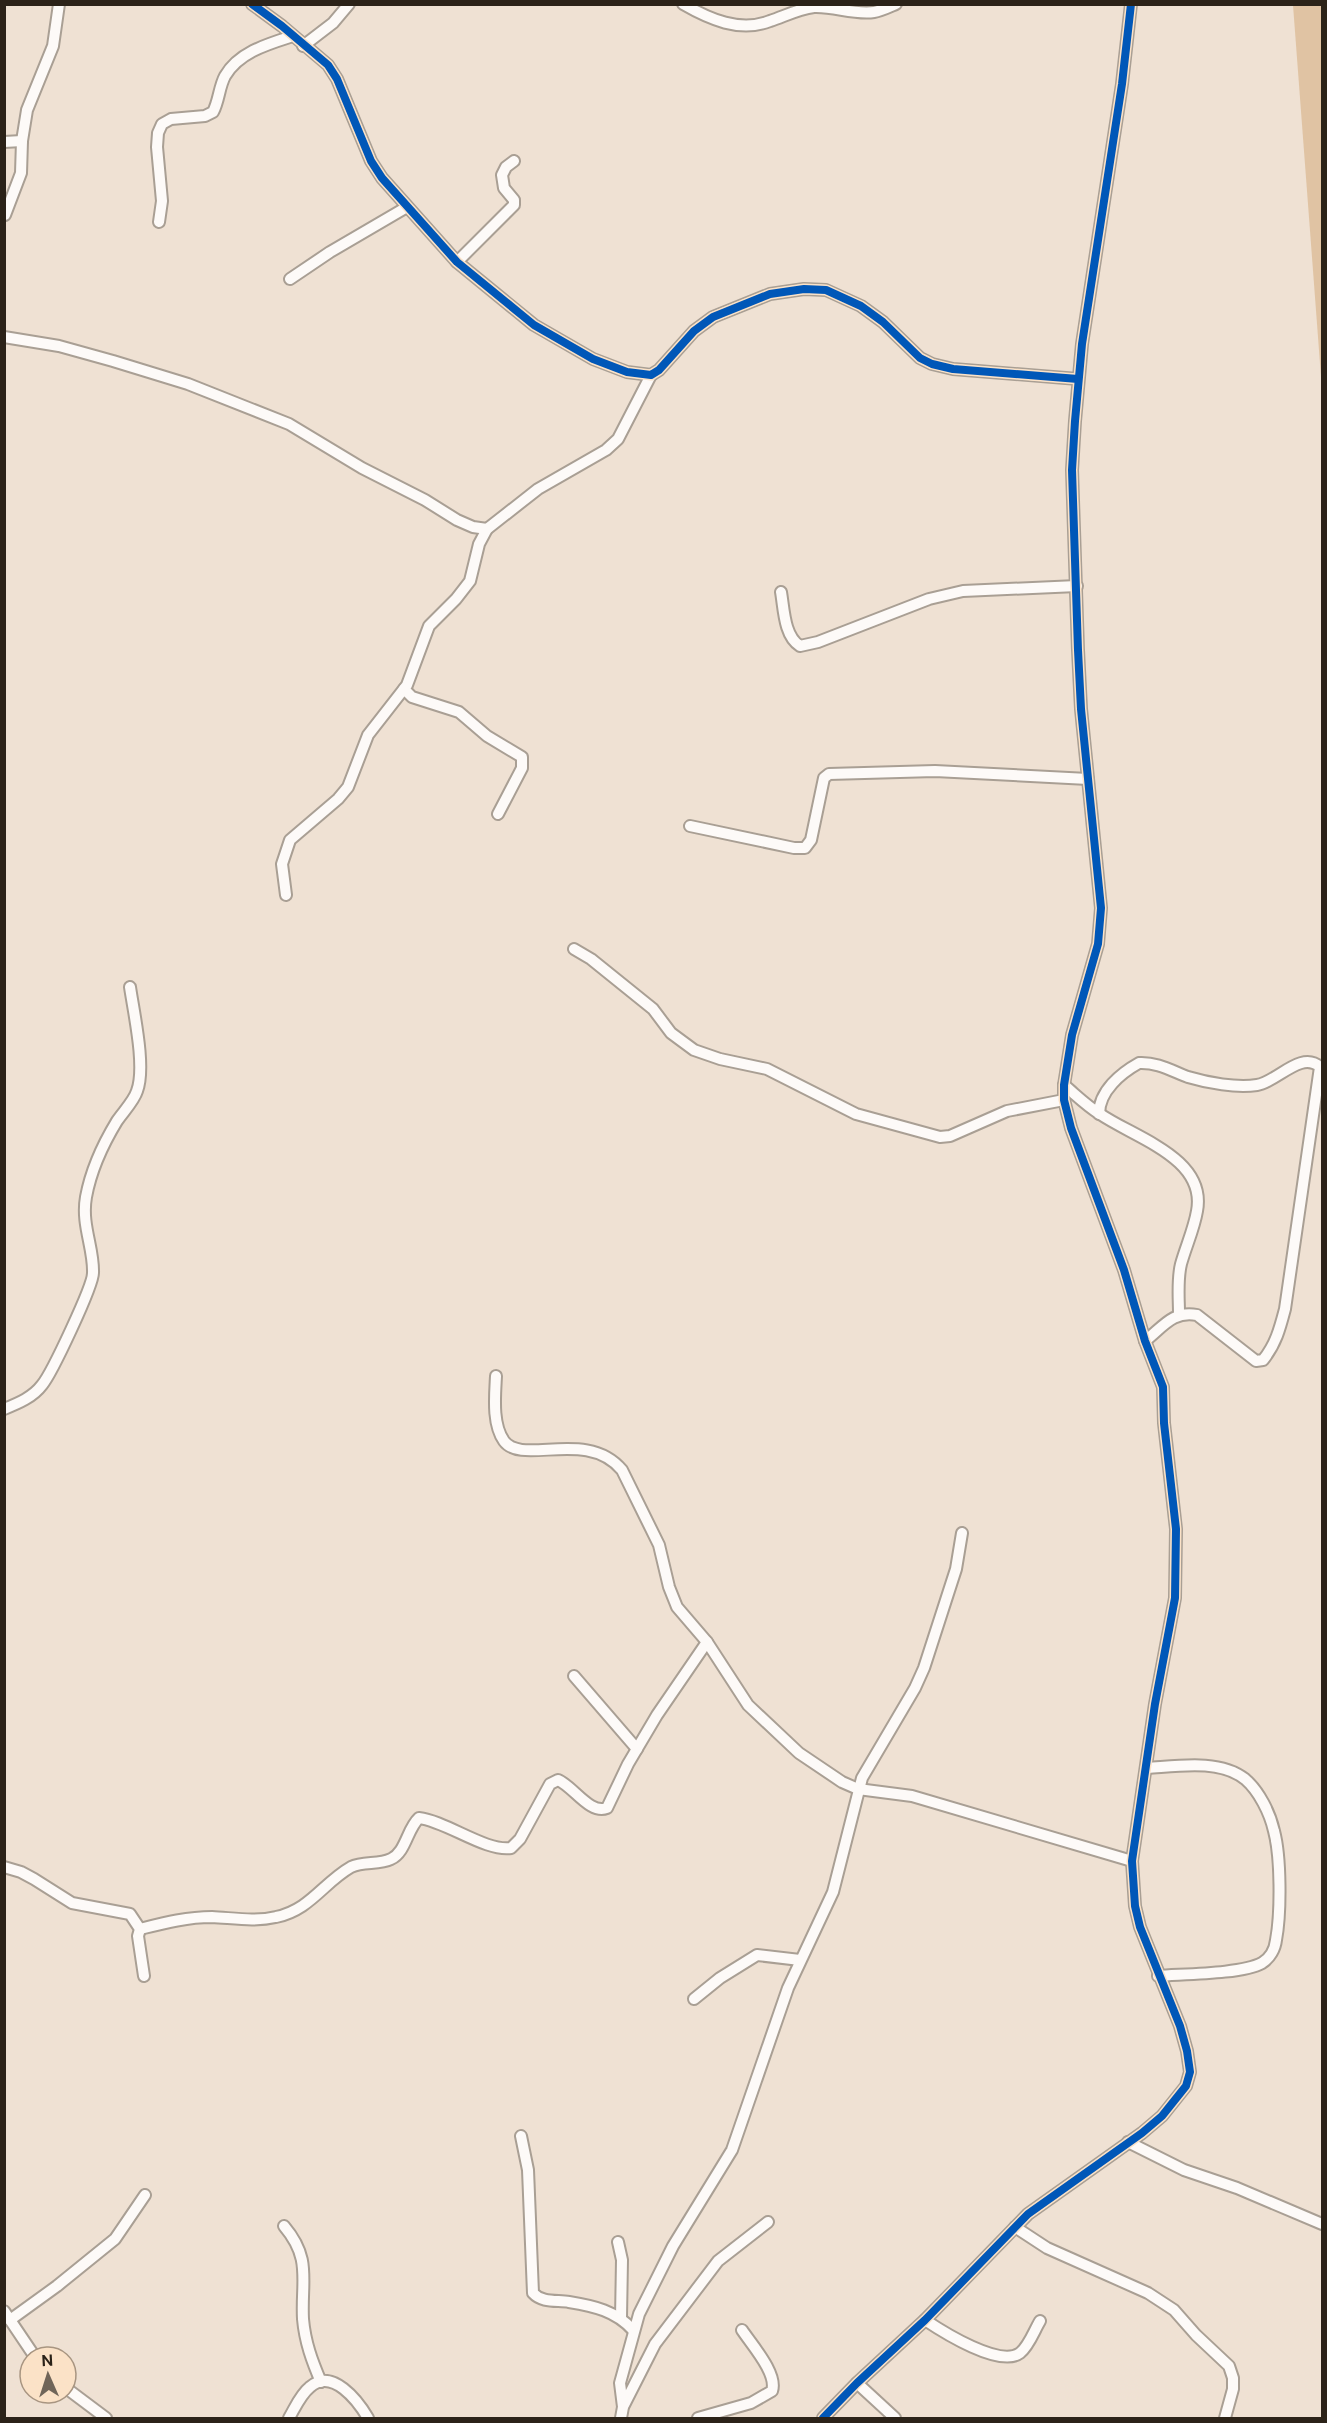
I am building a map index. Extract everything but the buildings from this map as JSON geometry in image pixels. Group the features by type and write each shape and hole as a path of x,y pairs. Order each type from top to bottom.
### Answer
{"street":[{"path":"5,215 21,173 22,141 27,110 53,46 59,4"},
{"path":"252,4 265,8 303,46 328,65 337,79 371,161 386,184 457,262 517,313 565,344 611,367 651,375"},
{"path":"303,46 333,23 350,4"},
{"path":"683,4 719,22 739,26 768,22 800,9 816,7 869,13 896,4"},
{"path":"823,2418 1044,2201 1162,2116 1186,2086 1191,2072 1180,2026 1158,1976 1135,1906 1132,1861 1148,1768 1155,1704 1175,1598 1176,1547 1164,1422 1163,1387 1145,1341 1124,1270 1071,1128 1064,1100 1064,1085 1072,1035 1098,944 1101,908 1078,662 1072,470 1078,379 1122,84 1131,4"},
{"path":"159,222 161,178 157,147 158,133 162,124 171,119 205,116 213,112 225,76 237,62 259,48 293,36"},
{"path":"4,142 22,141"},
{"path":"457,262 514,205 514,200 504,188 501,175 514,161"},
{"path":"290,279 330,252 406,207"},
{"path":"286,895 282,864 290,840 338,799 348,787 368,735 404,689 429,626 470,581 479,544 487,529 538,489 606,450 618,439 651,375 659,370 694,331 713,317 770,294 804,289 826,290 861,306 883,322 920,358 932,364 953,369 1078,379"},
{"path":"4,337 59,346 113,361 188,384 289,424 362,468 425,500 457,520 473,527 487,529"},
{"path":"781,592 790,633 794,642 800,646 818,642 929,599 952,594 997,589 1077,586"},
{"path":"404,689 412,697 459,712 487,736 522,757 522,768 498,814"},
{"path":"690,826 784,846 805,848 811,840 821,786 824,778 829,774 935,771 1088,779"},
{"path":"574,949 591,959 653,1009 677,1038 694,1050 713,1058 767,1069 856,1114 875,1120 940,1137 950,1136 1007,1111 1064,1100"},
{"path":"4,1409 27,1399 42,1385 91,1286 93,1265 87,1239 86,1196 107,1138 137,1092 141,1072 130,987"},
{"path":"1099,1113 1102,1098 1108,1088 1140,1063 1155,1064 1191,1078 1244,1085 1258,1085 1271,1081 1299,1064 1312,1062 1320,1067 1285,1309 1271,1350 1263,1360 1256,1361 1197,1316 1186,1313 1179,1314 1145,1341"},
{"path":"1064,1085 1099,1113 1174,1158 1191,1174 1196,1183 1199,1195 1198,1211 1181,1265 1179,1314"},
{"path":"496,1376 497,1423 505,1442 515,1448 532,1451 577,1448 601,1453 613,1459 622,1470 658,1545 675,1602 706,1642 748,1705 768,1726 818,1767 858,1789 912,1796 1132,1861"},
{"path":"622,2413 620,2383 633,2330 673,2246 732,2150 759,2068 800,1960 833,1893 843,1860 858,1789 867,1767 915,1688 924,1668 956,1569 962,1533"},
{"path":"140,1929 178,1920 210,1917 273,1918 291,1913 313,1899 352,1867 391,1859 398,1853 414,1822 419,1818 504,1849 511,1848 520,1839 554,1781 564,1782 591,1806 598,1809 608,1808 657,1715 706,1642"},
{"path":"574,1676 638,1749"},
{"path":"1148,1768 1186,1766 1231,1770 1254,1788 1266,1808 1278,1847 1277,1931 1270,1956 1262,1963 1244,1968 1158,1976"},
{"path":"4,1867 21,1872 72,1903 130,1914 140,1929 138,1936 144,1976"},
{"path":"694,1999 720,1978 756,1955 800,1960"},
{"path":"521,2136 528,2170 533,2293 543,2300 596,2307 614,2313 633,2330"},
{"path":"1128,2142 1184,2170 1246,2191 1323,2224"},
{"path":"27,2345 7,2315 57,2286 115,2239 145,2196"},
{"path":"622,2413 655,2344 718,2261 768,2222"},
{"path":"284,2226 303,2257 306,2342 321,2382"},
{"path":"1015,2227 1047,2248 1148,2293 1174,2310 1228,2366 1233,2378 1233,2389 1231,2405 1225,2418"},
{"path":"618,2242 622,2260 621,2318"},
{"path":"925,2320 986,2352 1006,2356 1014,2356 1025,2347 1040,2321"},
{"path":"698,2418 717,2416 751,2403 770,2395 774,2388 766,2365 742,2330"},
{"path":"289,2418 311,2385 321,2382 338,2385 349,2392 368,2418"},
{"path":"857,2383 895,2418"},
{"path":"78,2397 106,2418"}],"shaded area":[{"path":"1293,5 1322,5 1322,390"}],"cycle path":[{"path":"252,4 328,65 337,79 371,161 382,178 457,262 534,325 593,359 627,372 651,375 659,370 694,331 713,317 770,294 804,289 826,290 861,306 883,322 920,358 932,364 953,369 1078,379"},
{"path":"823,2418 925,2320 1028,2214 1142,2133 1162,2116 1186,2086 1190,2072 1180,2026 1140,1927 1135,1906 1132,1861 1155,1704 1175,1598 1176,1529 1164,1423 1163,1387 1145,1341 1124,1270 1071,1128 1064,1100 1064,1085 1072,1035 1098,944 1101,908 1081,709 1072,470 1082,344 1122,84 1131,4"}]}
